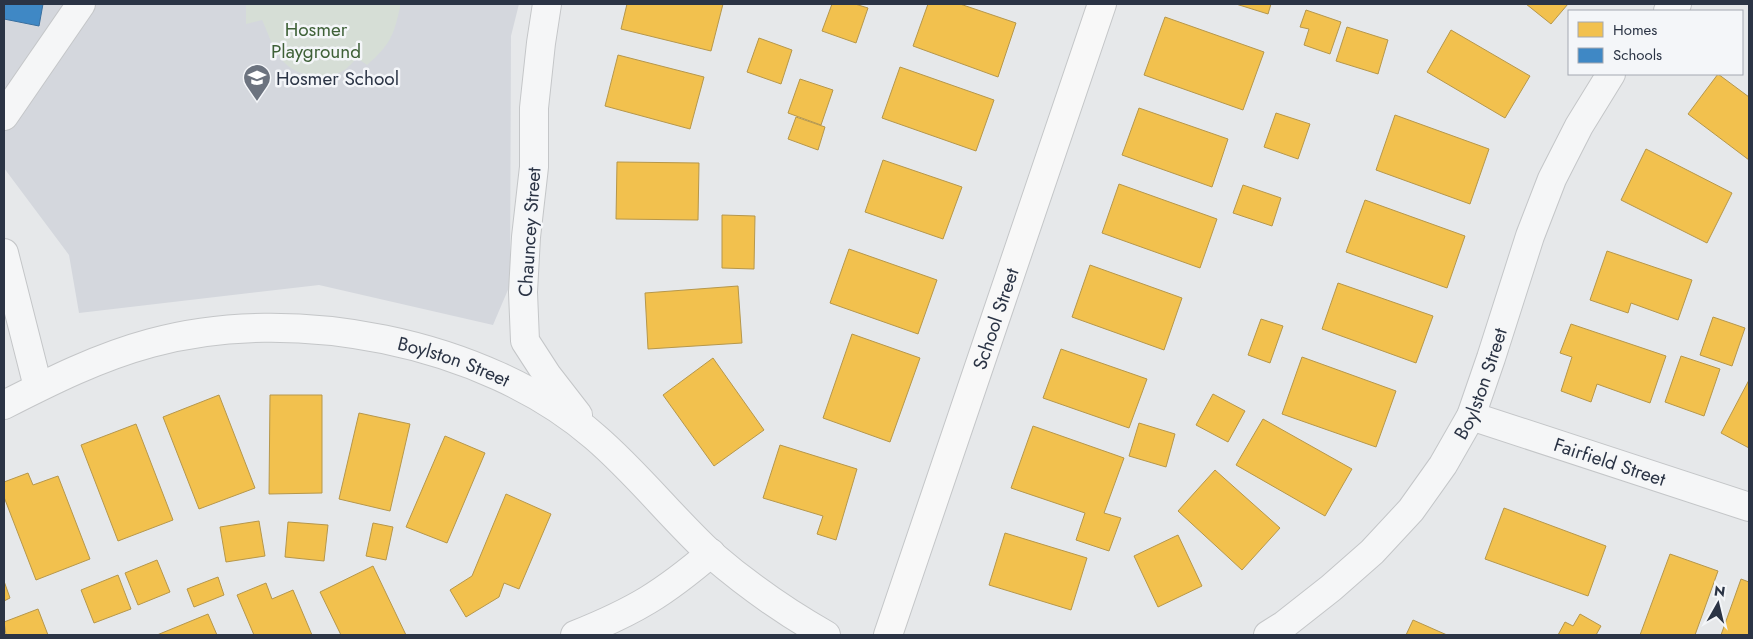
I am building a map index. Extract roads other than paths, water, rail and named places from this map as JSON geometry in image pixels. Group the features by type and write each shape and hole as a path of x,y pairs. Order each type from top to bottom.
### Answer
{"street":[{"path":"4,116 80,4"},
{"name":"Chauncey Street","path":"547,4 534,108 534,167 526,237 523,292 525,341 548,375 596,438"},
{"name":"School Street","path":"888,635 1102,4"},
{"name":"Boylston Street","path":"1268,635 1331,588 1372,552 1411,510 1443,465 1471,416 1530,236 1552,179 1579,126 1610,75"},
{"path":"4,253 38,388"},
{"name":"Boylston Street","path":"4,405 101,359 152,342 207,331 264,328 323,330 381,339 435,352 482,369 525,389 567,415 596,438 711,553 748,584 790,615 826,635"},
{"name":"Fairfield Street","path":"1471,416 1749,508"},
{"path":"575,635 613,619 648,600 678,580 711,553"}],"place":[{"name":"Hosmer School","path":"257,102"}],"park label":[{"name":"Hosmer Playground","path":"316,40"}]}
